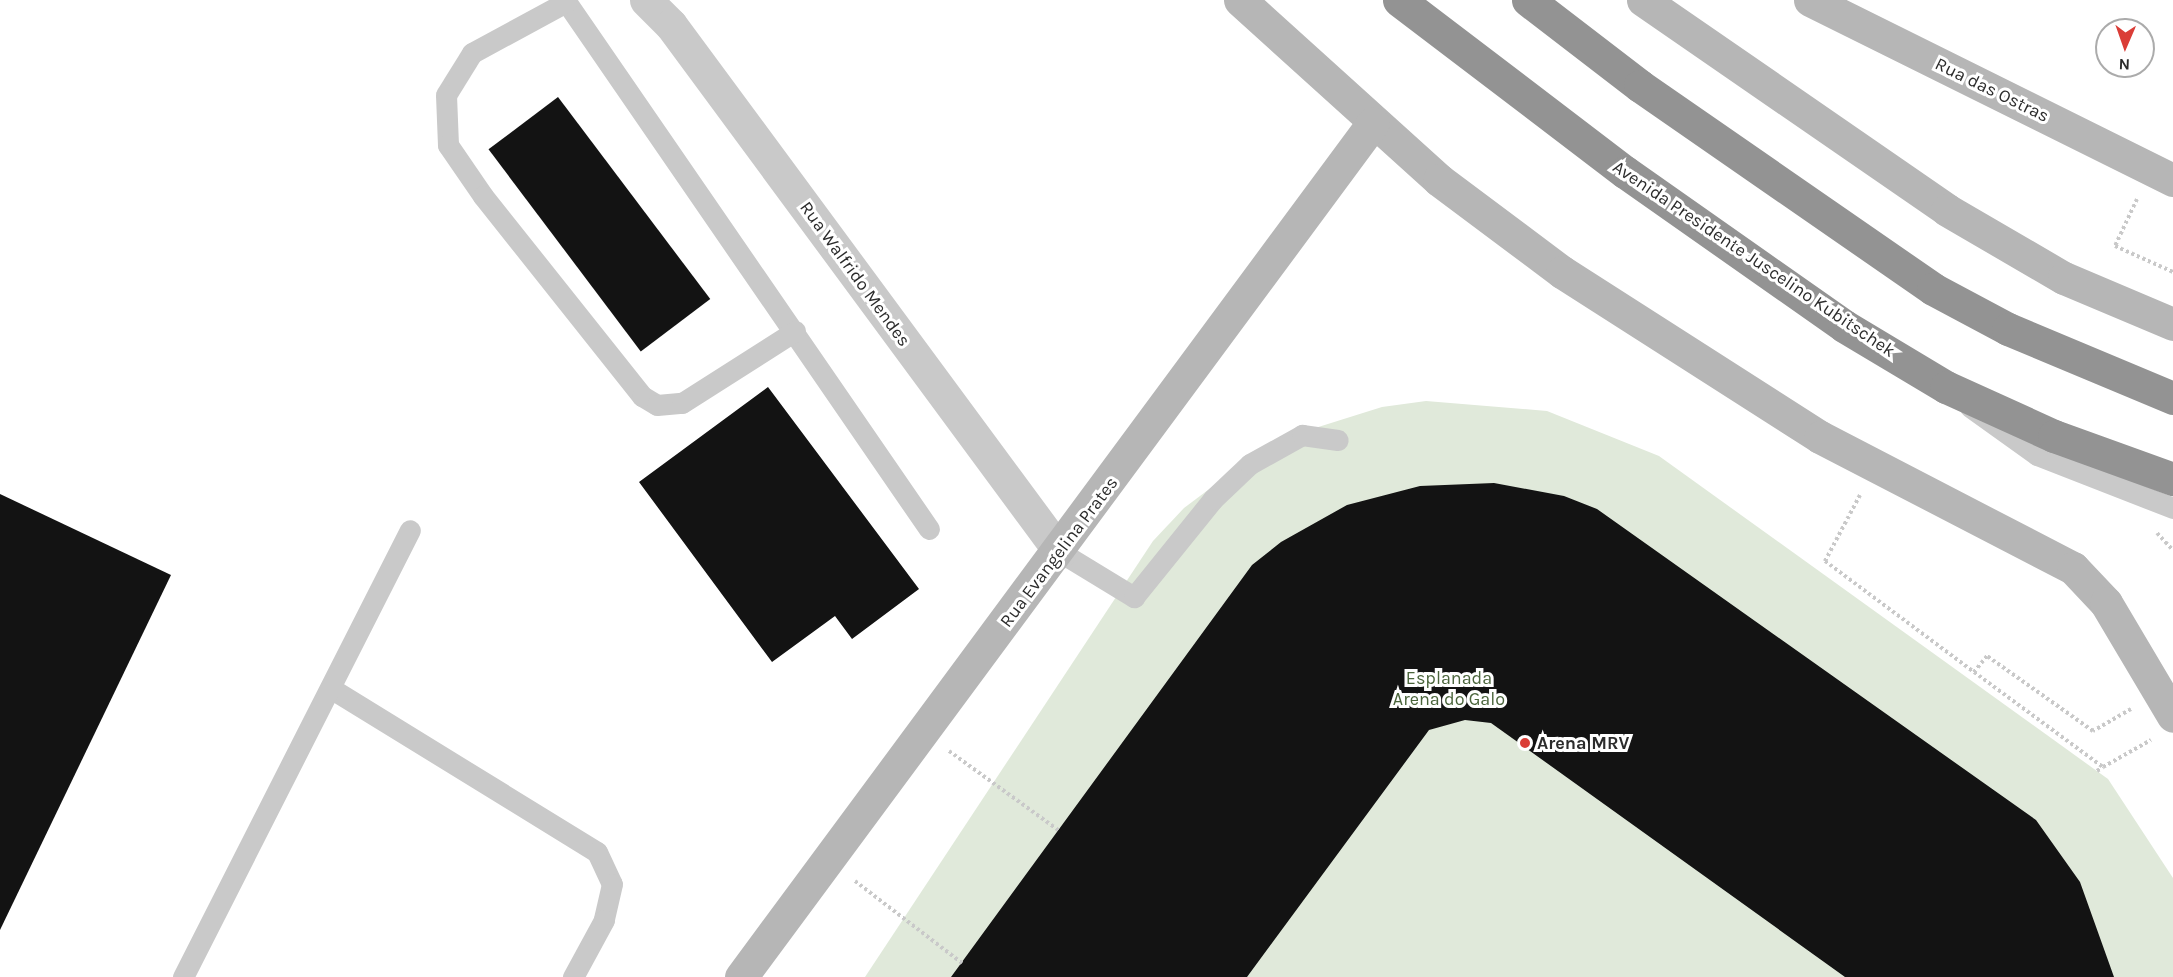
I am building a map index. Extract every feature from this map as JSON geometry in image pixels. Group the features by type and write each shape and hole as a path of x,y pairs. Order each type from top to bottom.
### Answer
{"highway":[{"name":"Avenida Presidente Juscelino Kubitschek","path":"1399,0 1644,185 1844,326 1946,387 2054,436 2173,479"},
{"path":"1528,0 1640,86 1933,289 2008,329 2173,398"}],"street":[{"name":"Rua Walfrido Mendes","path":"646,0 671,25 1060,552"},
{"path":"1240,0 1373,123 1439,180 1562,272 1875,468 2073,568 2106,603 2165,714"},
{"path":"1643,0 1947,210 2064,278 2173,324"},
{"name":"Rua das Ostras","path":"1810,0 2162,174"},
{"name":"Rua Evangelina Prates","path":"741,977 826,859 1060,552 1373,123"}],"lane":[{"path":"795,331 682,403 657,405 642,396 483,196 448,145 446,95 472,53 566,1 795,331 929,529"},
{"path":"1946,387 2008,439 2037,455 2173,508"},
{"path":"1060,552 1134,597 1214,499 1250,464 1302,435 1338,440"},
{"path":"183,977 332,688 410,530"},
{"path":"332,688 597,852 612,884 604,920 573,977"}],"path":[{"path":"2162,174 2115,246 2173,272"},
{"path":"1875,468 1825,561 2103,767"},
{"path":"1974,672 1988,656 2093,731 2165,714"},
{"path":"2097,771 2165,714"},
{"path":"922,732 1058,830"},
{"path":"826,859 962,963"}],"green space":[{"name":"Arena MRV","path":"1426,401 1547,411 1659,456 2108,779 2173,878 2173,977 865,977 1153,541 1184,508 1256,454 1296,434 1382,407"}],"building":[{"path":"558,97 710,299 641,351 489,149"},
{"path":"768,387 919,589 852,639 835,616 772,662 639,482"},
{"name":"Arena MRV","path":"1494,483 1564,496 1597,509 2036,820 2080,882 2114,977 1845,977 1491,723 1465,720 1429,730 1247,977 951,977 1252,565 1281,542 1347,505 1420,486"},
{"path":"0,494 171,575 0,930"}],"place":[{"name":"Arena MRV","path":"1525,743"}],"park label":[{"name":"Esplanada Arena do Galo","path":"1449,689"}]}
